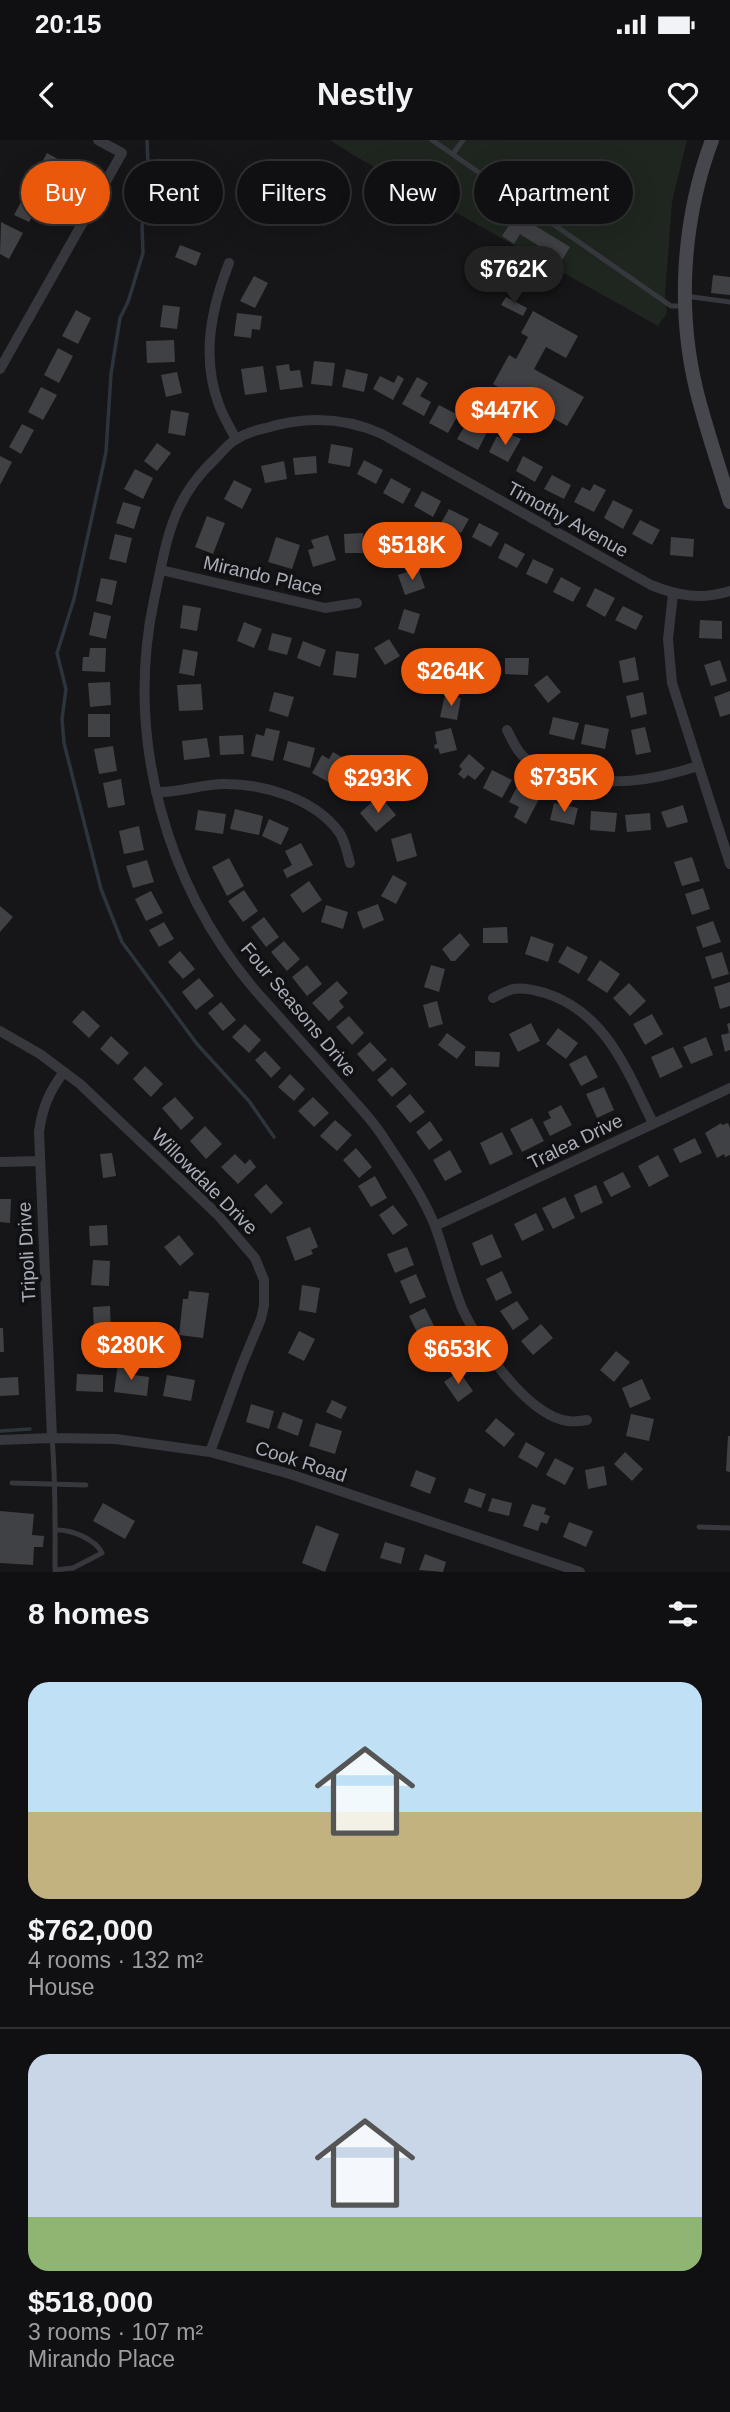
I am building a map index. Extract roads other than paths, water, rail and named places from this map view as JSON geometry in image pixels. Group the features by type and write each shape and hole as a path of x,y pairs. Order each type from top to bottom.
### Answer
{"main road":[{"path":"712,140 696,189 689,235 686,301 688,333 699,402 730,502"}],"street":[{"path":"0,369 122,153 98,140"},
{"path":"229,263 214,307 208,350 219,405 236,439"},
{"name":"Timothy Avenue","path":"236,439 265,428 306,419 341,421 367,428 651,585 673,594 692,597 730,591"},
{"name":"Four Seasons Drive","path":"236,439 207,465 183,496 172,519 147,640 145,674 149,757 156,792 174,850 193,896 211,929 252,986 382,1135 435,1226 463,1308 487,1353 524,1395 543,1410 567,1421 587,1420"},
{"name":"Mirando Place","path":"161,570 325,608 357,603"},
{"path":"673,594 668,639 670,668 730,864"},
{"path":"506,730 522,755 555,772 580,779 617,783 636,781 658,778 698,766"},
{"path":"156,792 221,784 283,794 313,808 341,833 350,863"},
{"path":"493,998 513,989 527,989 555,996 583,1012 602,1031 620,1056 653,1123"},
{"name":"Willowdale Drive","path":"0,1031 40,1054 79,1084 218,1215 244,1243 261,1271 265,1294 261,1319 210,1452"},
{"name":"Tripoli Drive","path":"52,1438 39,1132 42,1111 50,1091 64,1072"},
{"name":"Tralea Drive","path":"435,1226 730,1087"},
{"path":"0,1162 39,1161"},
{"name":"Cook Road","path":"0,1440 116,1439 210,1452 290,1474 580,1572"}],"lane":[{"path":"432,140 671,306 686,301 730,302"},
{"path":"453,154 463,140"},
{"path":"52,1438 55,1570 73,1568 102,1553 98,1545 66,1530 55,1530"},
{"path":"12,1483 86,1485"},
{"path":"699,1527 730,1528"}],"waterway":[{"path":"147,140 149,190 142,226 143,253 128,302 120,318 111,374 106,452 74,599 57,653 66,689 62,719 64,743 101,889 122,942 197,1044 249,1101 274,1137"},
{"path":"0,1431 30,1429"}]}
